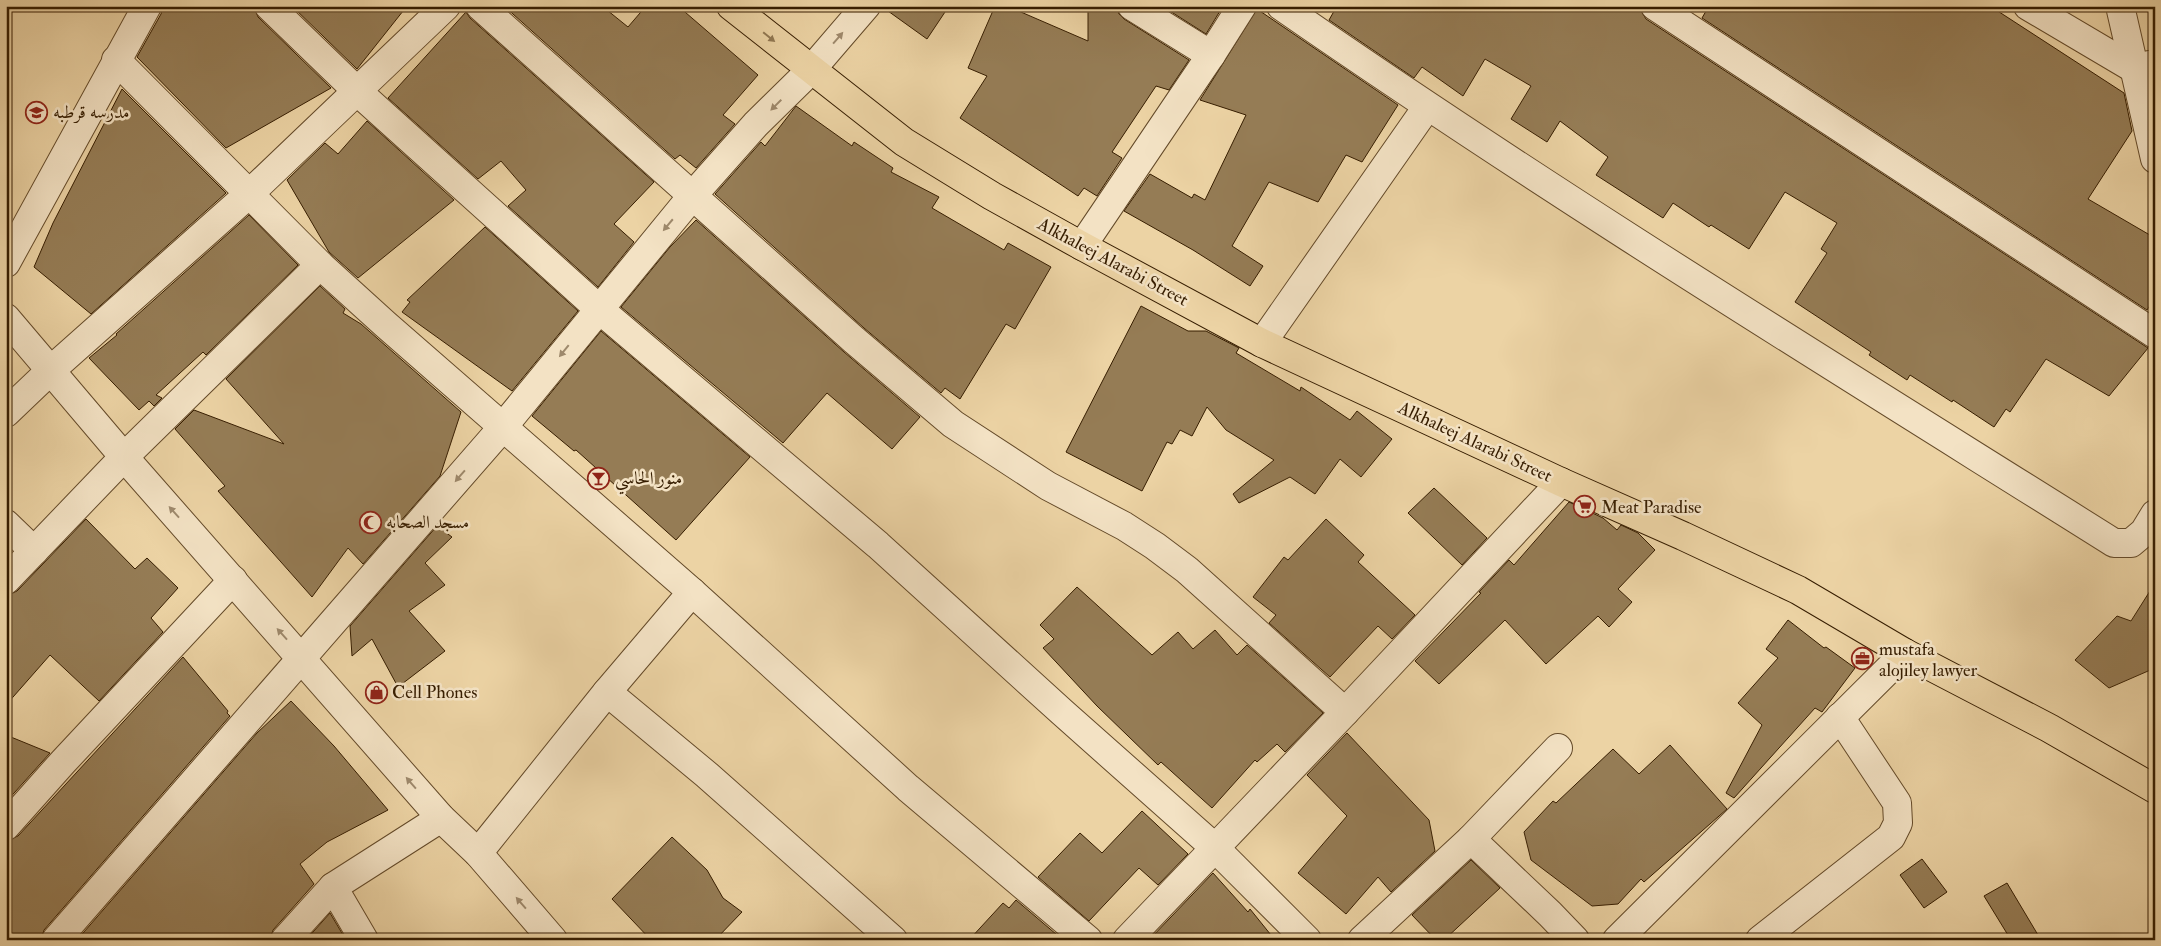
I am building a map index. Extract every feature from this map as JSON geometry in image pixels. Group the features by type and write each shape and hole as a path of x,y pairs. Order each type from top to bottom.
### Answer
{"main road":[{"name":"Alkhaleej Alarabi Street","path":"731,6 904,142 992,196 1082,246 1262,342 1560,482 1683,536 1798,590 1904,653 2048,728 2155,789"}],"street":[{"path":"6,264 147,6"},
{"path":"269,6 358,92 598,309 878,545 1214,847 1307,940"},
{"path":"6,413 50,370 249,194 446,6"},
{"path":"480,6 854,340 952,424 1048,486 1124,526 1188,570 1345,712"},
{"path":"56,940 502,428 693,195 756,124 811,70 866,6"},
{"path":"1132,6 1211,55"},
{"path":"1082,246 1242,6"},
{"path":"1280,6 1427,107 1777,332 2114,543 2131,543 2144,532 2155,514"},
{"path":"1655,6 2155,334"},
{"path":"2028,6 2144,66"},
{"path":"2120,6 2144,66 2155,159"},
{"path":"116,60 320,265 502,428 692,592 908,788 1088,940"},
{"path":"1262,342 1427,107"},
{"path":"6,580 124,457 320,265"},
{"path":"6,318 124,457 441,818 478,853 553,940"},
{"path":"1127,940 1345,712 1560,482"},
{"path":"6,524 34,551"},
{"path":"6,826 63,762 233,580"},
{"path":"478,853 607,692 692,592"},
{"path":"1617,940 1904,653"},
{"path":"607,692 735,800 894,940"},
{"path":"1760,940 1891,837 1898,823 1897,803 1840,717"},
{"path":"1362,940 1470,839 1558,748"},
{"path":"285,940 333,887 441,818"},
{"path":"1470,839 1575,940"},
{"path":"333,887 364,940"}],"building":[{"path":"163,6 254,6 258,17 331,88 226,148 137,57 161,14"},
{"path":"292,6 407,6 357,69"},
{"path":"504,6 602,6 628,27 646,6 678,6 758,75 723,115 735,124 696,168 680,155 675,159"},
{"path":"881,6 949,6 927,39"},
{"path":"995,6 1007,6 1088,41 1088,6 1116,6 1119,14 1124,19 1189,60 1169,90 1156,86 1112,152 1122,158 1097,196 1084,188 1078,196 960,118 987,76 968,68"},
{"path":"1162,6 1223,6 1206,34"},
{"path":"1337,6 1636,6 1646,19 2148,348 2109,396 2046,359 2010,412 2006,409 1994,427 1910,375 1907,380 1869,355 1871,352 1795,302 1827,253 1821,249 1837,223 1785,192 1749,249 1711,225 1709,227 1673,203 1663,218 1596,175 1608,157 1560,121 1547,142 1511,119 1531,86 1485,59 1463,96 1422,67 1414,78 1329,20"},
{"path":"1709,6 1990,6 2124,93 2132,131 2088,199 2155,238 2155,298 2147,310 1702,18"},
{"path":"1257,9 1398,105 1362,162 1346,155 1318,202 1269,182 1232,246 1263,266 1250,286 1193,250 1124,211 1150,174 1192,198 1194,194 1205,200 1246,115 1200,100"},
{"path":"466,12 470,18 654,182 614,224 634,242 598,287 508,206 526,190 501,161 478,179 388,98"},
{"path":"122,89 226,193 91,314 34,267 53,223"},
{"path":"796,106 852,146 854,142 893,168 891,172 939,197 932,208 1004,250 1008,243 1051,267 1015,329 1006,324 960,399 945,388 941,393 864,328 715,194 761,142 765,146"},
{"path":"367,121 454,200 358,278 329,252 287,180 325,143 338,154"},
{"path":"249,215 298,265 206,355 203,352 156,395 162,398 154,406 149,401 139,410 89,358 117,335"},
{"path":"696,220 920,417 892,449 827,393 783,443 621,307 670,247"},
{"path":"485,227 578,311 512,391 402,312 410,302 407,300"},
{"path":"320,286 345,309 343,313 361,324 461,412 440,476 363,564 348,548 312,597 218,491 225,486 175,429 194,410 284,444 226,379"},
{"path":"1141,306 1188,331 1206,331 1239,348 1236,353 1300,391 1301,387 1350,420 1357,411 1392,439 1361,477 1340,459 1315,494 1290,477 1239,503 1233,494 1274,460 1226,430 1207,407 1192,436 1180,430 1172,444 1167,442 1142,491 1066,452"},
{"path":"601,331 750,457 676,540 576,450 574,451 532,416"},
{"path":"1434,488 1487,538 1462,565 1408,513"},
{"path":"1569,502 1603,518 1617,530 1621,525 1638,533 1655,550 1618,589 1632,602 1609,627 1598,616 1546,664 1505,620 1439,684 1415,661 1481,593 1479,592 1509,560 1514,565"},
{"path":"86,519 135,569 147,558 178,588 151,618 163,632 99,701 50,655 6,705 6,596 17,591"},
{"path":"1326,519 1364,555 1358,562 1415,615 1392,639 1378,626 1330,677 1269,623 1276,615 1253,597 1284,557 1288,560"},
{"path":"437,526 452,537 425,563 445,585 409,611 445,651 398,687 372,639 352,656 350,626"},
{"path":"2155,583 2155,668 2109,688 2075,660 2117,616 2131,621"},
{"path":"1077,587 1152,655 1178,632 1193,649 1215,630 1237,655 1247,645 1323,713 1285,752 1277,744 1257,762 1255,760 1212,808 1161,762 1158,765 1097,706 1043,648 1054,639 1040,625"},
{"path":"1788,620 1824,648 1826,647 1855,668 1822,712 1815,708 1734,798 1726,793 1762,725 1738,703 1778,658 1766,649"},
{"path":"183,657 228,711 227,713 230,716 44,930 41,940 6,940 6,841 18,836"},
{"path":"291,701 334,746 388,810 327,842 300,864 314,884 273,930 270,940 77,940 257,733"},
{"path":"1347,733 1429,820 1435,851 1391,892 1378,877 1346,914 1298,873 1347,816 1307,775"},
{"path":"6,735 50,753 6,802"},
{"path":"1670,745 1727,809 1644,882 1641,879 1618,904 1592,906 1531,860 1524,832 1553,801 1556,803 1613,749 1639,774"},
{"path":"1142,811 1188,854 1158,885 1139,868 1089,921 1038,877 1080,833 1102,853"},
{"path":"672,837 707,870 723,898 742,912 715,940 651,940 612,899"},
{"path":"1922,859 1947,892 1924,908 1900,875"},
{"path":"1471,860 1500,888 1444,940 1436,940 1412,915"},
{"path":"1213,873 1248,912 1250,909 1275,940 1149,940"},
{"path":"2007,883 2041,940 2011,940 1984,896"},
{"path":"1016,900 1063,940 969,940 1003,903 1009,908"},
{"path":"330,913 346,940 306,940"}],"place":[{"name":"مدرسه قرطبه","path":"37,112"},
{"name":"منور الحاسي","path":"599,478"},
{"name":"Meat Paradise","path":"1585,507"},
{"name":"مسجد الصحابه","path":"370,522"},
{"name":"mustafa alojiley lawyer","path":"1863,659"},
{"name":"Cell Phones","path":"376,692"}]}
